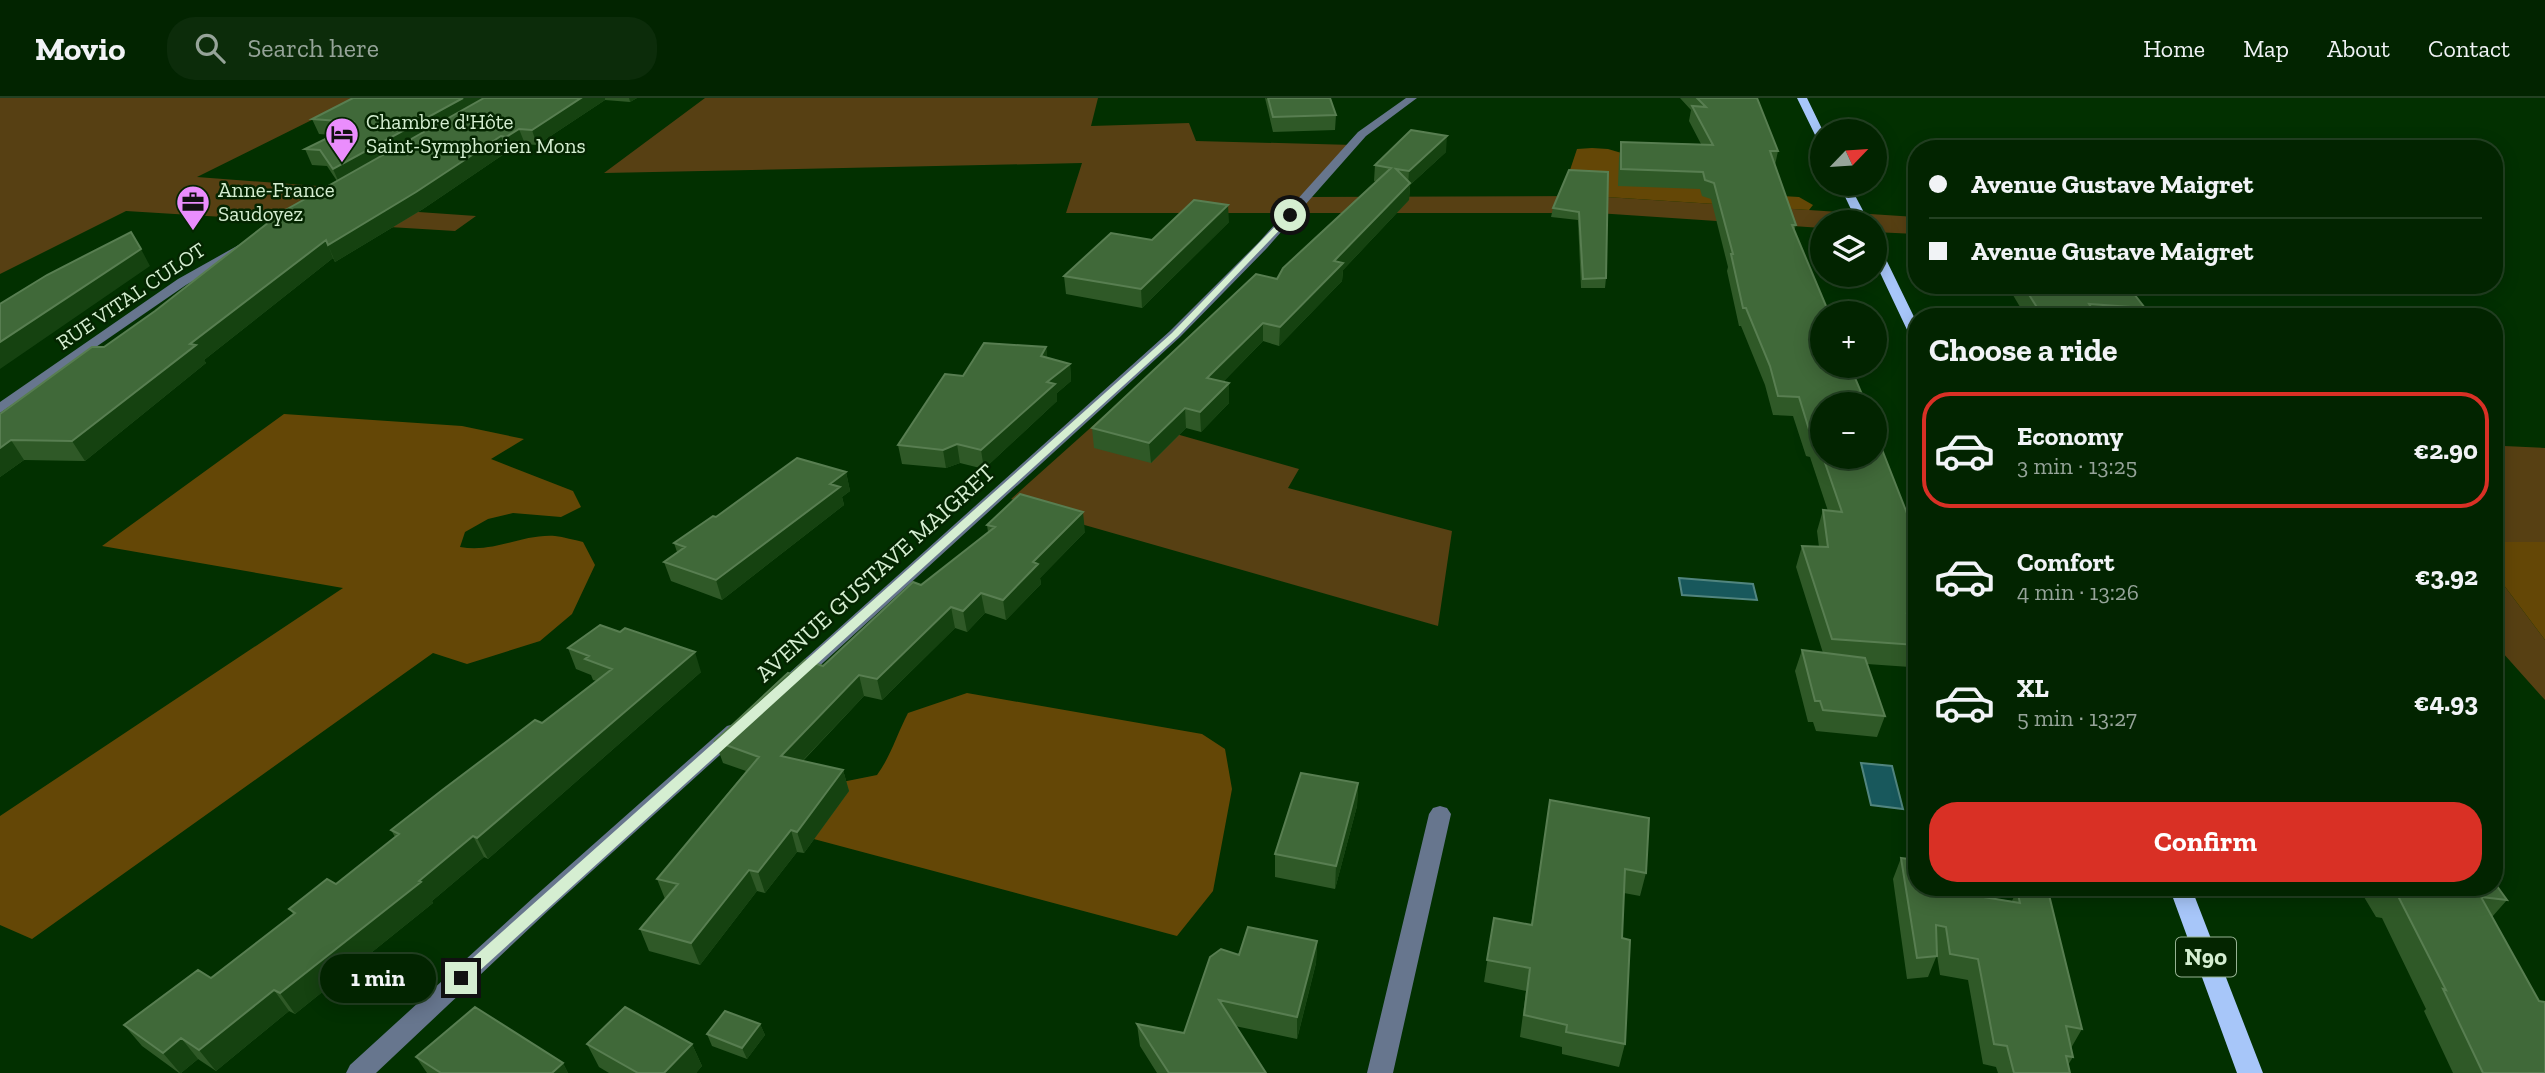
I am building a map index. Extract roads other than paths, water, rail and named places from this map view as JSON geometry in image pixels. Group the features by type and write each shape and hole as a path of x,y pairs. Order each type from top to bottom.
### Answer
{"main road":[{"path":"1802,98 1812,119"},
{"path":"1887,274 1908,317"},
{"name":"N90","path":"2183,896 2250,1073"}],"street":[{"name":"AVENUE GUSTAVE MAIGRET","path":"781,690 1175,334 1263,245 1362,134 1412,98"},
{"name":"RUE VITAL CULOT","path":"0,409 182,282 254,240"},
{"name":"AVENUE GUSTAVE MAIGRET","path":"359,1073 542,903 750,718"},
{"path":"1380,1073 1440,814"}],"water":[{"path":"1679,578 1753,584 1757,600 1682,595"},
{"path":"1861,763 1892,766 1903,809 1871,805"}],"place":[{"name":"Chambre d'Hôte Saint-Symphorien Mons","path":"342,164"},
{"name":"Anne-France Saudoyez","path":"193,232"}]}
